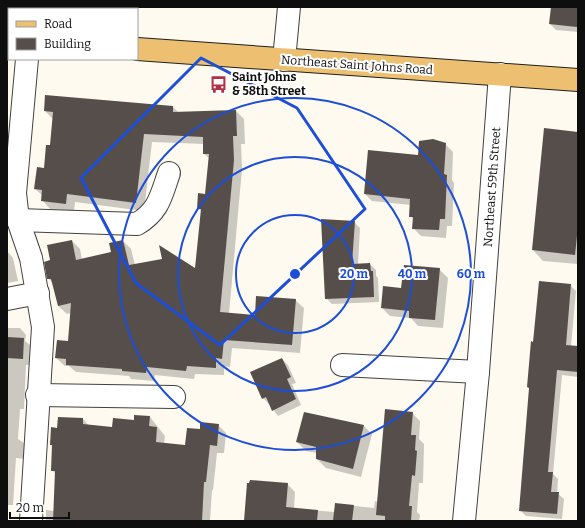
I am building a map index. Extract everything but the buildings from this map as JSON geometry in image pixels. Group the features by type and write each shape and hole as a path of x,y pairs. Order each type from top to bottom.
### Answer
{"main road":[{"name":"Northeast Saint Johns Road","path":"138,49 578,80"}],"street":[{"path":"284,60 289,7"},
{"path":"27,60 15,193 18,220 31,258 43,327 37,395 31,521"},
{"name":"Northeast 59th Street","path":"464,521 478,372 500,74"},
{"path":"18,220 137,224 150,217 158,204 169,173"},
{"path":"7,299 38,293"},
{"path":"342,365 478,372"},
{"path":"37,395 174,397"}],"highlighted area":[{"path":"201,58 297,108 365,209 220,345 136,283 81,178"}],"place":[{"name":"Saint Johns & 58th Street","path":"219,84"}]}
